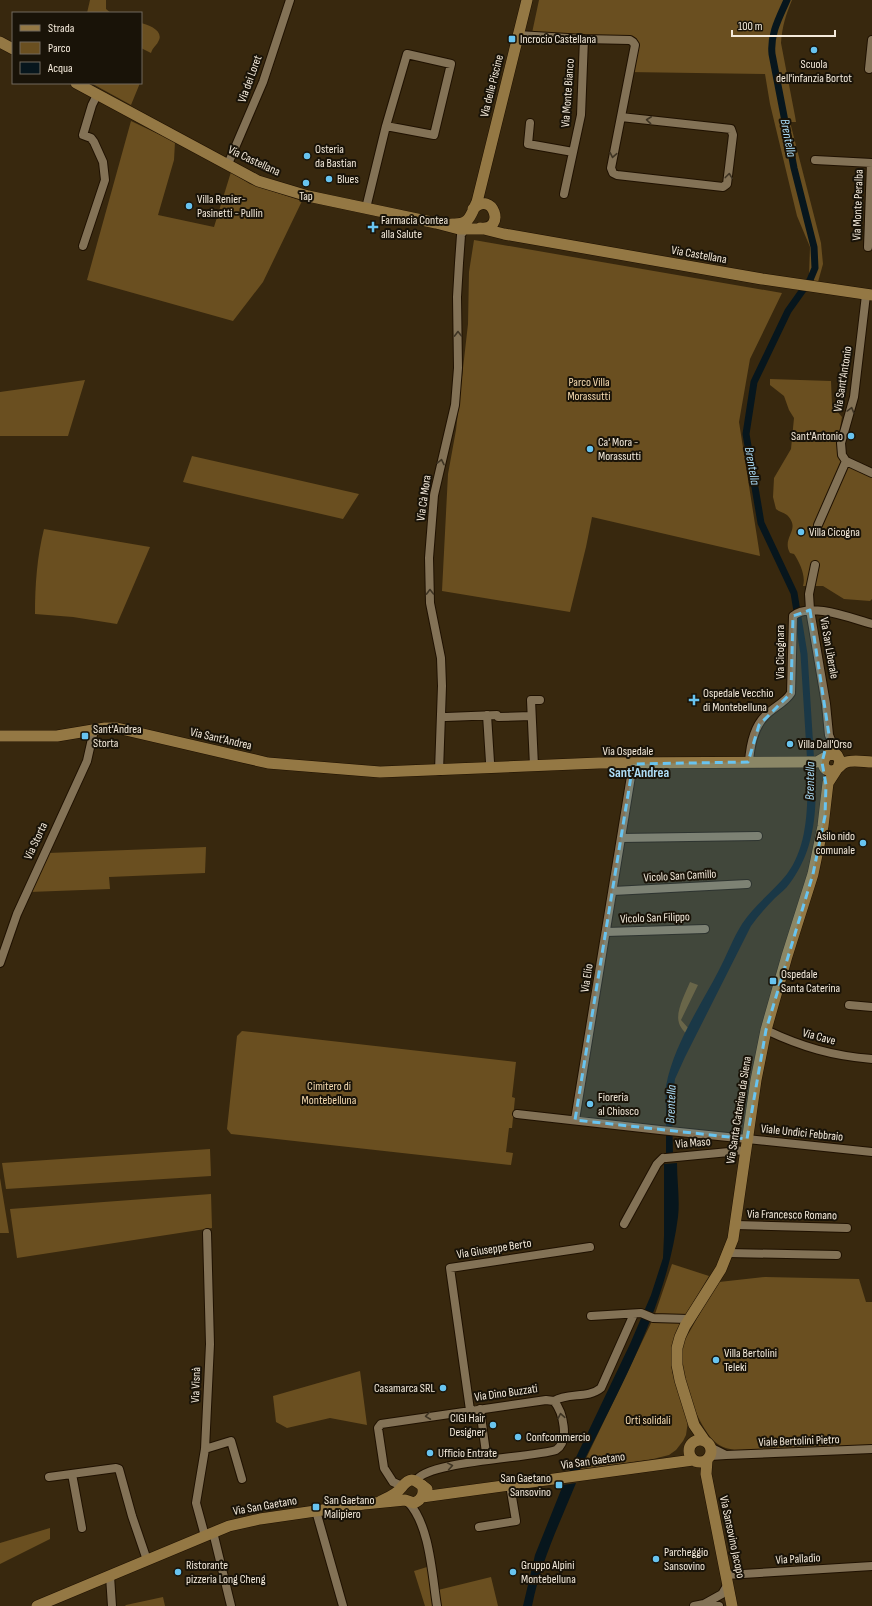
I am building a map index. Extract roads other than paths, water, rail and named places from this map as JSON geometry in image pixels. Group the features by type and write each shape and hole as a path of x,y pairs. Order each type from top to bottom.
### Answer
{"street":[{"name":"Via dei Loret","path":"228,164 263,82 290,0"},
{"name":"Via delle Piscine","path":"472,211 477,202 526,0"},
{"path":"518,35 630,40 635,43 611,168 615,175 723,187 727,184 734,135 731,129 621,116"},
{"name":"Via Monte Bianco","path":"564,194 581,114 584,39"},
{"path":"869,69 872,40"},
{"path":"0,42 12,48"},
{"path":"366,208 386,126 407,54 451,64 434,136 386,126"},
{"name":"Via Castellana","path":"78,84 258,181 308,196 464,230 482,229 800,285 869,295"},
{"path":"83,246 105,180 103,162 94,142 91,138 83,135 92,105 97,95"},
{"path":"530,123 528,144 573,152"},
{"name":"Via Monte Peralba","path":"815,160 871,163 868,247"},
{"name":"Via delle Piscine","path":"482,178 484,193 494,211"},
{"path":"477,205 488,205 494,211 495,218 489,227 482,229 473,224 471,219 472,211 477,205"},
{"name":"Via Castellana","path":"436,223 462,224 467,221 472,211"},
{"name":"Via Castellana","path":"494,211 507,228 521,236"},
{"name":"Via Cà Mora","path":"438,771 442,686 441,658 430,603 429,558 434,495 455,405 458,368 457,297 461,237 464,230"},
{"name":"Via Sant'Antonio","path":"846,461 842,455 841,443 854,397 869,295"},
{"path":"818,525 846,461 872,473"},
{"name":"Via San Liberale","path":"815,565 809,594 810,610 826,704 829,735 838,762"},
{"path":"810,610 821,610 872,624"},
{"name":"Via Cicognara","path":"749,762 751,748 759,724 765,716 786,700 791,693 792,620 795,614 810,610"},
{"path":"534,766 531,700 540,700"},
{"path":"446,717 487,715 497,715 498,717 532,716"},
{"path":"487,715 490,762"},
{"name":"Via Sant'Andrea","path":"0,736 57,736 117,728 268,763 380,772 438,771"},
{"name":"Via Storta","path":"0,963 16,914 87,761 94,730"},
{"name":"Via San Liberale","path":"820,762 829,735"},
{"path":"838,762 830,754 820,762 829,770 838,762 872,762"},
{"name":"Via Ospedale","path":"438,771 599,763 820,762"},
{"name":"Via Santa Caterina da Siena","path":"820,762 826,791"},
{"name":"Via Santa Caterina da Siena","path":"701,1452 698,1434 694,1425 677,1364 677,1348 680,1337 689,1319 721,1269 728,1253 736,1225 745,1151 756,1080 766,1030 787,956 813,874 823,826 828,781 838,762"},
{"name":"Via Elio","path":"575,1120 633,764"},
{"path":"621,838 758,836"},
{"name":"Vicolo San Camillo","path":"613,891 747,884"},
{"name":"Vicolo San Filippo","path":"606,932 705,929"},
{"path":"849,1005 872,1007"},
{"name":"Via Cave","path":"766,1030 786,1040 815,1050 871,1060"},
{"name":"Viale Undici Febbraio","path":"517,1114 872,1152"},
{"name":"Via Maso","path":"624,1224 657,1164 664,1158 706,1155 729,1152 731,1150 745,1151"},
{"name":"Via Francesco Romano","path":"736,1225 847,1228"},
{"name":"Via Visnà","path":"207,1233 210,1344 205,1449 196,1503 209,1534 231,1606"},
{"name":"Via Giuseppe Berto","path":"470,1410 450,1268 590,1247"},
{"path":"728,1253 837,1255"},
{"path":"554,1401 564,1396 594,1393 600,1388 634,1314"},
{"path":"591,1316 642,1314 653,1318 689,1319"},
{"name":"Via Dino Buzzati","path":"401,1488 393,1482 384,1468 378,1428 381,1424 546,1400 554,1401 559,1406 564,1437 561,1447 552,1451 444,1467 420,1475 419,1483"},
{"path":"480,1409 487,1460"},
{"path":"205,1449 232,1441 242,1479"},
{"name":"Viale Bertolini Pietro","path":"701,1452 726,1455 872,1450"},
{"name":"Via San Gaetano","path":"41,1605 209,1534 229,1526 252,1520 369,1504 406,1501 414,1503 421,1498 446,1494 671,1462 701,1452"},
{"name":"Via Sansovino Jacopo","path":"701,1452 732,1606"},
{"path":"49,1477 116,1468 119,1469 132,1516 147,1560"},
{"path":"72,1474 82,1528"},
{"name":"Via San Gaetano","path":"369,1504 383,1500 401,1488 408,1480 419,1483 431,1492 446,1494"},
{"path":"419,1483 424,1491 417,1510 424,1532 437,1606"},
{"path":"479,1527 516,1521 510,1485"},
{"path":"401,1488 401,1495 419,1517"},
{"path":"316,1511 343,1606"},
{"name":"Via Palladio","path":"727,1580 872,1566"},
{"path":"110,1576 112,1606"},
{"path":"694,1606 704,1604 722,1594 727,1580"},
{"path":"704,1604 719,1606"}],"water":[{"path":"807,766 815,766 816,797 813,827 805,856 799,870 785,889 765,908 751,926 685,1057 675,1079 672,1106 673,1155 666,1156 666,1086 675,1055 688,1026 742,924 752,911 782,881 800,850 806,822"},
{"path":"677,1163 679,1204 678,1217 672,1251 652,1317 624,1380 578,1473 568,1474 630,1344 651,1295 663,1258 664,1164"},
{"path":"576,1483 545,1558 532,1606 523,1606 535,1555 563,1485"}],"waterway":[{"name":"Brentella","path":"787,0 778,20 772,40 772,54 794,168 814,247 815,268 810,280 788,311 754,382 746,434 761,523 794,593 804,654 811,766"}],"place":[{"name":"Incrocio Castellana","path":"512,39"},
{"name":"Scuola dell'infanzia Bortot","path":"814,50"},
{"name":"Osteria da Bastian","path":"307,156"},
{"name":"Blues","path":"329,179"},
{"name":"Tap","path":"306,183"},
{"name":"Villa Renier- Pasinetti - Pullin","path":"189,206"},
{"name":"Farmacia Contea alla Salute","path":"373,227"},
{"name":"Sant'Antonio","path":"851,436"},
{"name":"Ca' Mora - Morassutti","path":"590,449"},
{"name":"Villa Cicogna","path":"801,532"},
{"name":"Ospedale Vecchio di Montebelluna","path":"694,700"},
{"name":"Sant'Andrea Storta","path":"85,736"},
{"name":"Villa Dall'Orso","path":"790,744"},
{"name":"Asilo nido comunale","path":"863,843"},
{"name":"Ospedale Santa Caterina","path":"773,981"},
{"name":"Fioreria al Chiosco","path":"590,1104"},
{"name":"Villa Bertolini Teleki","path":"716,1360"},
{"name":"Casamarca SRL","path":"443,1388"},
{"name":"CIGI Hair Designer","path":"493,1425"},
{"name":"Confcommercio","path":"518,1437"},
{"name":"Ufficio Entrate","path":"430,1453"},
{"name":"San Gaetano Sansovino","path":"559,1485"},
{"name":"San Gaetano Malipiero","path":"316,1507"},
{"name":"Parcheggio Sansovino","path":"656,1559"},
{"name":"Ristorante pizzeria Long Cheng","path":"178,1572"},
{"name":"Gruppo Alpini Montebelluna","path":"513,1572"}],"district":[{"name":"Sant'Andrea","path":"639,772"}],"park label":[{"name":"Parco Villa Morassutti","path":"589,389"},
{"name":"Cimitero di Montebelluna","path":"329,1093"},
{"name":"Orti solidali","path":"648,1420"}]}
